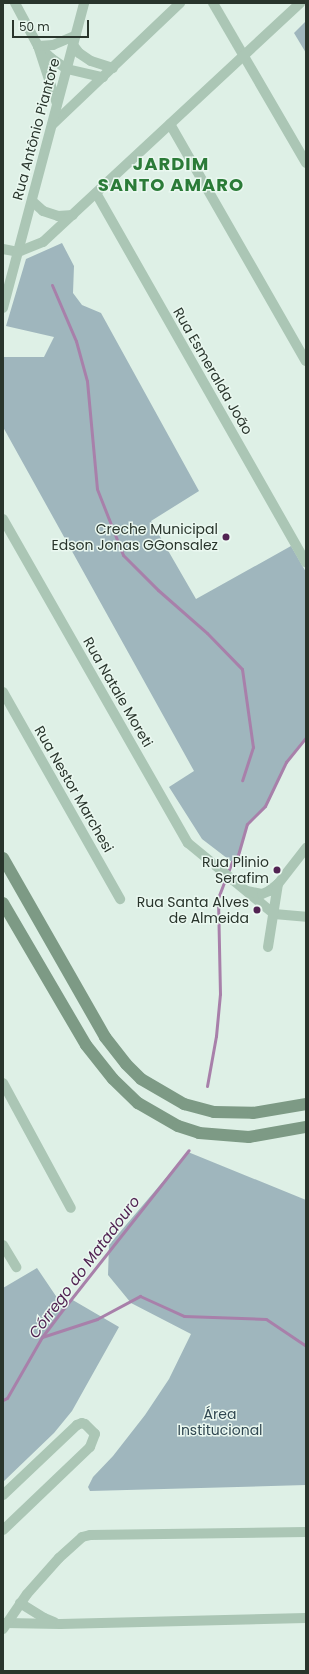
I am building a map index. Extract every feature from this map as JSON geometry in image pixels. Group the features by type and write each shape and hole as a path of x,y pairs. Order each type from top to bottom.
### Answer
{"main road":[{"path":"3,858 105,1037 126,1064 141,1079 184,1104 214,1112 233,1114 253,1113 306,1104"},
{"path":"3,903 86,1045 113,1080 138,1103 178,1126 200,1133 249,1138 306,1127"}],"street":[{"path":"15,3 38,46 57,104"},
{"name":"Rua Antônio Piantore","path":"3,308 84,3"},
{"path":"52,125 180,3"},
{"path":"214,3 306,163"},
{"path":"3,249 18,252 43,242 73,216 300,3"},
{"path":"38,46 53,45 76,35"},
{"path":"73,45 78,53 91,61 113,68"},
{"path":"38,46 67,69 103,76"},
{"path":"170,124 306,361"},
{"name":"Rua Esmeralda João","path":"96,193 306,563"},
{"path":"32,201 44,210 58,216 73,216"},
{"name":"Rua Natale Moreti","path":"3,519 188,843 218,870 241,887"},
{"name":"Rua Nestor Marchesi","path":"3,692 120,899"},
{"path":"241,887 262,894 278,884 306,848"},
{"path":"268,947 278,884"},
{"path":"241,887 274,914 306,917"},
{"path":"3,1083 71,1208"},
{"path":"3,1245 16,1267"},
{"path":"3,1495 77,1425 82,1423 85,1424 95,1434 90,1447 3,1530"},
{"path":"5,1626 20,1603 59,1558 82,1537 90,1535 306,1532"},
{"path":"20,1603 44,1618 60,1624"},
{"path":"5,1626 306,1618"}],"green space":[{"path":"306,21 306,53 294,33"},
{"path":"62,243 74,266 73,293 82,305 101,313 199,491 151,521 196,599 291,546 306,572 306,737 286,762 265,806 247,824 238,855 232,862 202,839 169,787 194,771 3,427 3,357 44,357 54,337 6,326 26,259"},
{"name":"Área Institucional","path":"188,1152 306,1200 306,1485 90,1491 88,1487 93,1477 113,1456 145,1415 169,1379 191,1334 131,1303 108,1275 109,1245"},
{"path":"37,1268 64,1308 71,1299 119,1327 72,1411 54,1433 3,1482 3,1288"}],"waterway":[{"path":"52,285 76,341 87,381 97,489 123,555 158,590 207,633 242,669 253,747 242,780"},
{"name":"Córrego do Matadouro","path":"207,1086 216,1036 220,994 218,898 232,862 238,855 247,824 265,806 286,762 306,737"},
{"name":"Córrego do Matadouro","path":"3,1400 7,1398 42,1337 189,1150"},
{"path":"42,1337 97,1319 140,1296 184,1316 266,1319 306,1346"}],"place":[{"name":"Creche Municipal Edson Jonas GGonsalez","path":"226,537"},
{"name":"Rua Plinio Serafim","path":"277,870"},
{"name":"Rua Santa Alves de Almeida","path":"257,910"}],"district":[{"name":"JARDIM SANTO AMARO","path":"171,175"}]}
